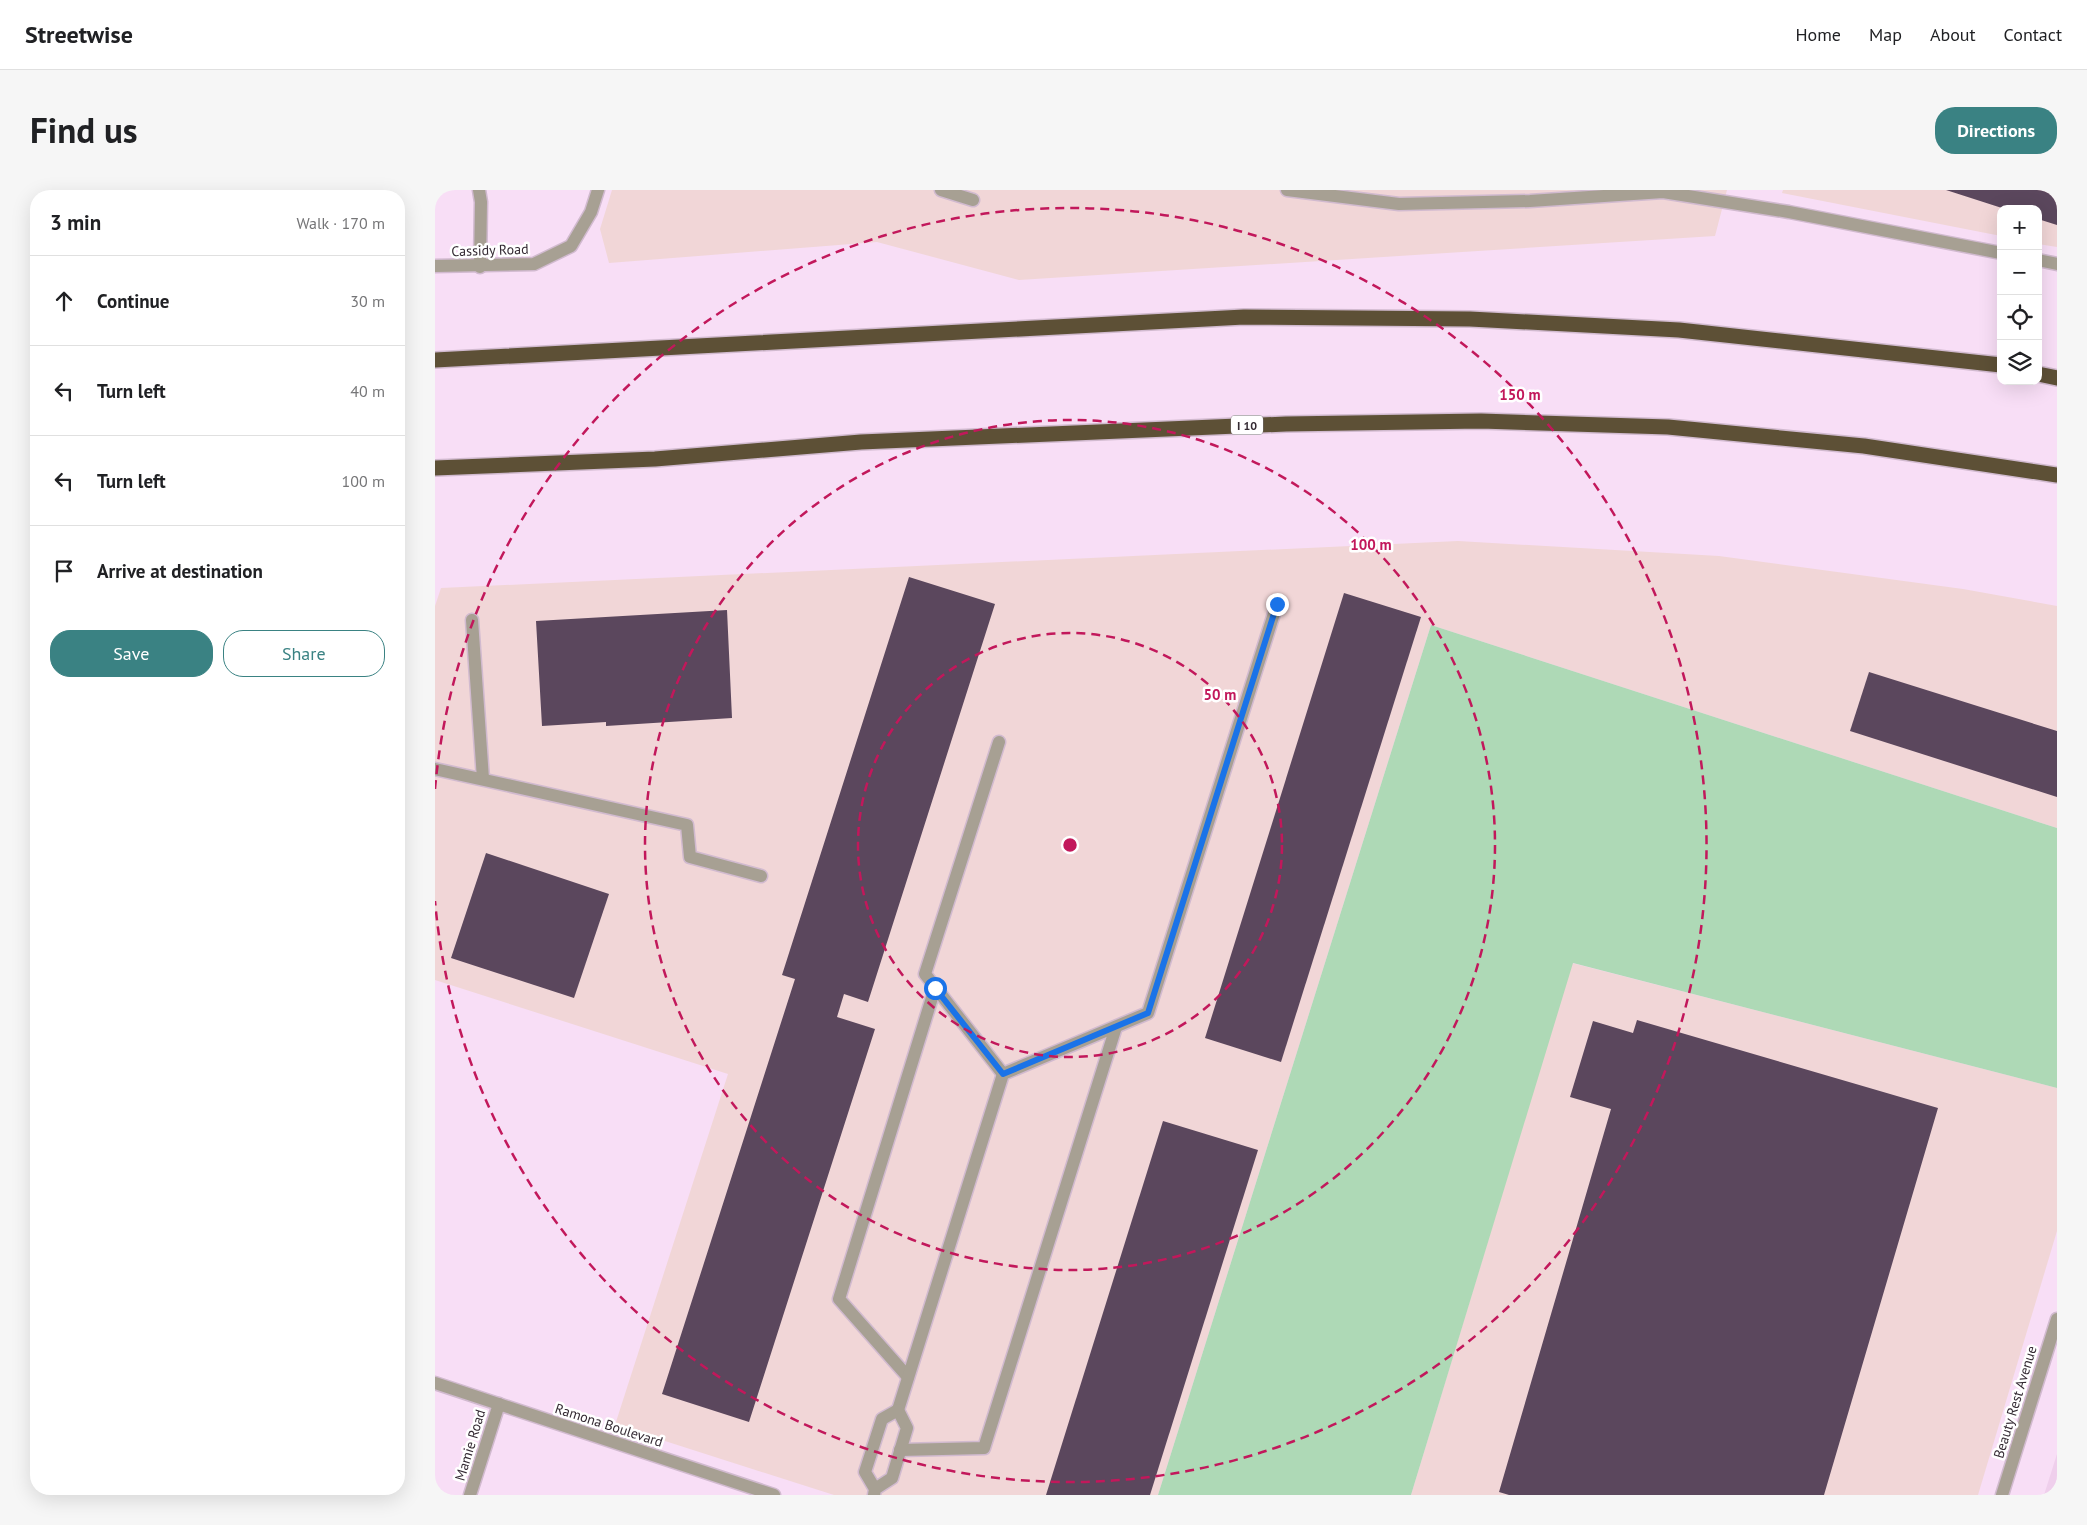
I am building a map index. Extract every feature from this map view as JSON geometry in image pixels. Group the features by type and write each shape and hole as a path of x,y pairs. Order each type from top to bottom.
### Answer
{"highway":[{"path":"435,360 1244,317 1470,319 1679,330 1997,365"},
{"path":"2042,375 2057,378"},
{"name":"I 10","path":"435,468 655,459 861,442 1286,424 1481,421 1678,428 1864,446 2057,475"}],"street":[{"path":"479,190 481,202 480,267"},
{"name":"Cassidy Road","path":"435,266 480,267 535,264 571,246 591,212 598,190"},
{"path":"941,190 973,200"},
{"path":"1287,190 1399,204 1530,201 1663,192 1789,212 1997,252"},
{"path":"2042,261 2057,264"},
{"path":"1003,1074 1148,1013 1277,604"},
{"path":"472,620 483,779"},
{"path":"999,742 925,974 1003,1074"},
{"path":"435,768 687,825 690,857 761,876"},
{"path":"908,1377 839,1299 935,988"},
{"path":"900,1450 984,1448 1116,1027"},
{"path":"898,1410 882,1419 865,1472 874,1492 891,1478 907,1428 898,1410 1003,1074"},
{"name":"Beauty Rest Avenue","path":"2002,1495 2057,1319"},
{"name":"Ramona Boulevard","path":"435,1383 774,1495"},
{"name":"Mamie Road","path":"471,1495 499,1404"}],"shaded area":[{"path":"612,190 1727,190 1715,236 1019,280 877,242 609,263 600,229"},
{"path":"1783,190 2057,190 2057,247 2042,245 2042,205 1997,205 1997,235 1782,193"},
{"path":"1458,541 1719,556 1963,589 2057,606 2057,828 1431,625 1158,1495 834,1495 615,1425 728,1074 435,980 435,606 441,588"},
{"path":"1572,963 2057,1088 2057,1231 1978,1495 1411,1495"},
{"path":"2057,1454 2057,1495 2044,1495"}],"green space":[{"path":"1431,625 2057,828 2057,1088 1573,963 1411,1495 1158,1495"}],"building":[{"path":"1946,190 2057,190 2057,225 2042,220 2042,205 1997,206"},
{"path":"909,577 995,604 868,1002 844,994 837,1017 875,1029 749,1422 662,1394 795,979 782,975"},
{"path":"1344,593 1421,617 1281,1062 1205,1038"},
{"path":"727,610 732,718 606,726 606,722 542,726 536,621"},
{"path":"1869,672 2057,731 2057,797 1850,731"},
{"path":"486,853 609,894 574,998 451,958"},
{"path":"1637,1020 1938,1108 1824,1495 1509,1495 1499,1492 1611,1109 1570,1097 1593,1021 1633,1033"},
{"path":"1163,1121 1258,1150 1150,1495 1046,1495"}],"route":[{"path":"935,988 1003,1074 1148,1013 1277,604"}]}
